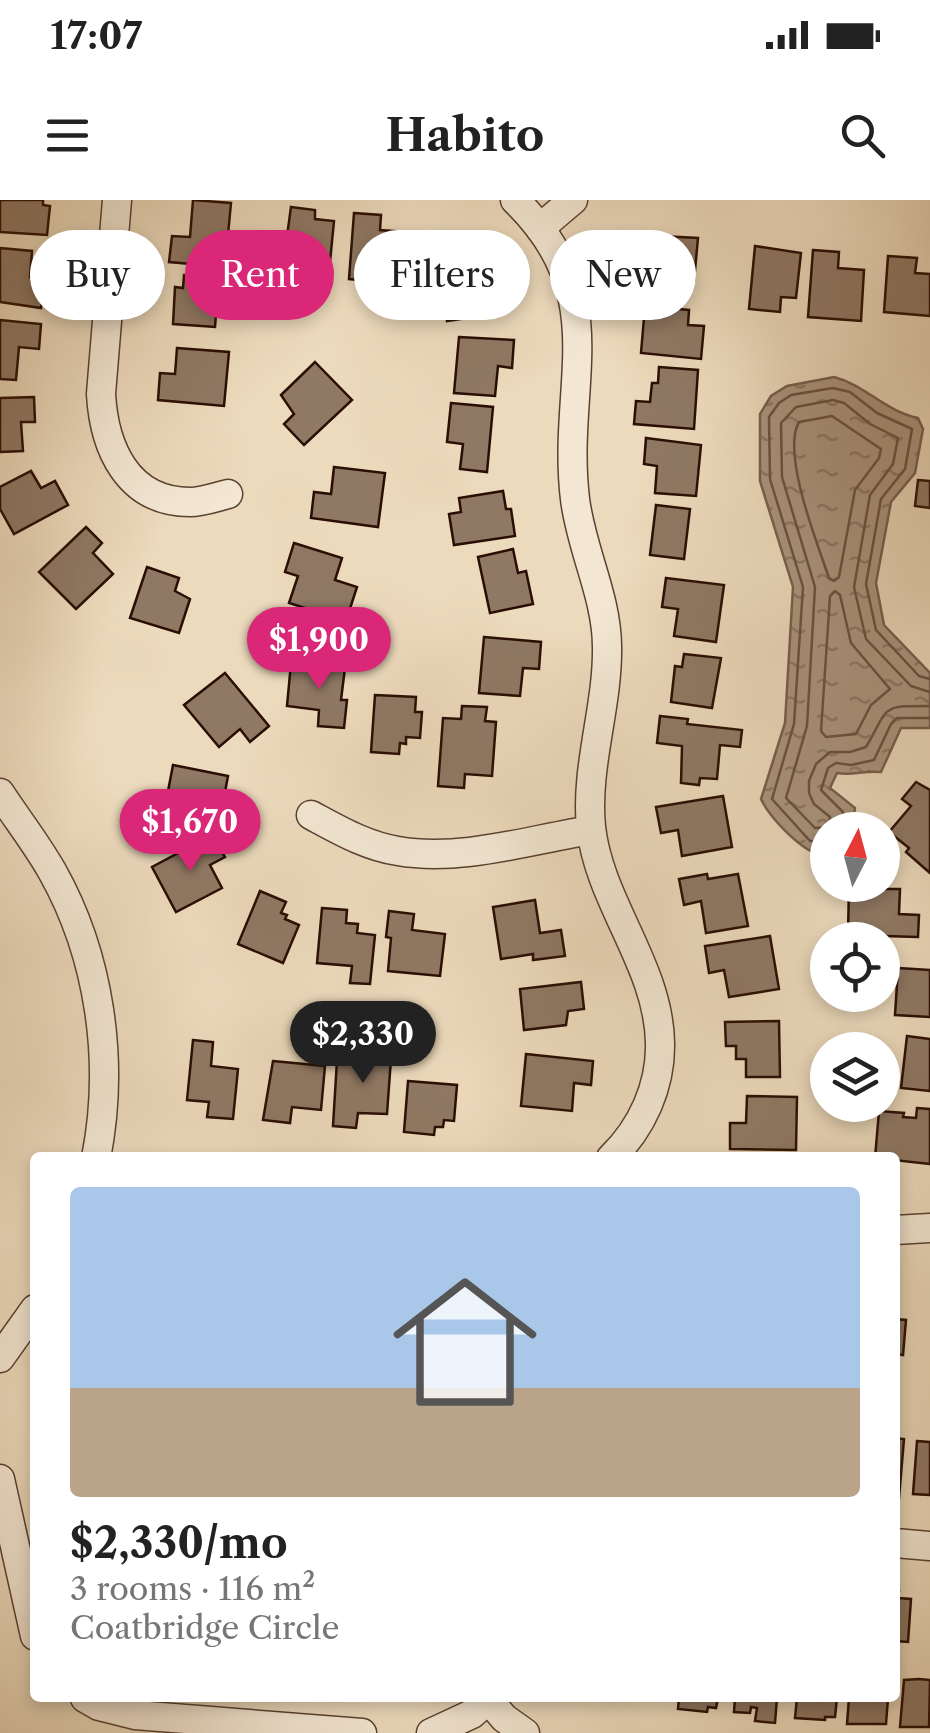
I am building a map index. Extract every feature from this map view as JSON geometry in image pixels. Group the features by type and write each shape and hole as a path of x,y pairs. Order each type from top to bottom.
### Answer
{"street":[{"path":"116,200 100,394 109,446 121,468 145,491 168,500 192,502 228,494"},
{"path":"514,200 540,228 560,261 576,312 580,350 572,470 579,522 608,640 590,791 591,830 601,866 653,996 660,1031 660,1058 652,1094 624,1152"},
{"path":"540,228 573,200"},
{"path":"0,793 53,873 74,918 90,967 104,1066 97,1152"},
{"path":"312,815 372,844 424,854 453,853 591,830"},
{"path":"900,1230 930,1228"},
{"path":"0,1358 30,1316"},
{"path":"0,1479 30,1614"},
{"path":"900,1543 930,1546"},
{"path":"92,1702 136,1715 362,1733"},
{"path":"431,1733 463,1719 484,1702"},
{"path":"492,1702 504,1718 525,1733"}],"water":[{"path":"834,377 918,418 923,429 915,473 891,502 876,583 884,625 930,673 930,728 901,728 881,772 837,773 830,788 855,808 854,812 810,812 810,850 786,831 761,799 785,723 793,587 760,481 760,414 771,396 787,386"}],"building":[{"path":"0,200 43,200 43,205 50,206 48,230 30,230 30,234 0,232"},
{"path":"193,200 231,203 228,230 191,230"},
{"path":"291,207 315,210 315,219 334,221 333,230 288,230"},
{"path":"354,213 381,215 380,230 354,230 354,279 349,279"},
{"path":"172,236 185,237 185,263 169,262"},
{"path":"755,246 801,253 796,298 781,297 780,312 749,309"},
{"path":"0,248 30,251 30,306 0,302"},
{"path":"813,250 839,252 838,268 864,270 861,321 808,317"},
{"path":"888,256 917,258 915,273 930,274 930,316 884,312"},
{"path":"185,275 185,320 216,320 215,327 173,324 175,287 183,288"},
{"path":"0,320 41,324 39,349 19,347 16,380 0,379"},
{"path":"644,320 688,320 688,325 704,326 701,359 641,353"},
{"path":"459,337 514,340 512,368 498,366 495,396 454,393"},
{"path":"177,348 229,352 224,406 158,400 160,373 175,374"},
{"path":"315,362 352,400 304,445 284,424 294,414 281,395"},
{"path":"659,367 698,370 694,429 634,424 636,401 650,402 652,383 658,383"},
{"path":"34,397 35,422 21,422 23,451 0,452 0,398"},
{"path":"451,403 493,407 487,472 460,469 463,444 447,442"},
{"path":"646,438 701,445 696,496 655,493 657,466 644,464"},
{"path":"334,467 385,473 378,527 311,518 314,492 331,494"},
{"path":"31,471 41,488 55,481 68,505 14,534 0,509 0,487"},
{"path":"918,480 930,481 930,508 915,506"},
{"path":"503,491 506,509 511,509 515,536 454,545 449,514 461,512 459,498"},
{"path":"656,505 690,509 684,559 650,555"},
{"path":"86,527 102,543 93,553 113,574 76,609 39,572"},
{"path":"294,543 342,558 335,580 357,587 346,621 289,603 298,576 285,572"},
{"path":"513,549 518,573 526,571 533,604 490,613 478,557"},
{"path":"147,567 179,578 175,591 190,599 179,633 130,618"},
{"path":"666,578 724,585 716,642 674,636 678,609 662,607"},
{"path":"484,637 541,642 539,669 523,668 520,696 479,693"},
{"path":"684,654 721,658 712,708 671,702 675,666 682,667"},
{"path":"291,663 345,668 341,700 347,700 344,728 318,726 319,710 287,706"},
{"path":"225,673 269,726 250,742 240,729 219,747 184,705"},
{"path":"375,695 416,697 415,712 422,712 420,738 406,737 406,744 400,743 399,754 371,752"},
{"path":"462,706 487,707 485,721 496,722 492,776 465,774 464,788 438,786 443,718 461,719"},
{"path":"660,716 688,719 687,724 742,730 740,747 720,745 717,779 700,778 699,785 681,783 682,746 657,743"},
{"path":"173,765 228,776 223,803 211,801 203,819 165,807"},
{"path":"916,782 930,790 930,873 906,852 909,848 900,841 900,819 911,806 902,799"},
{"path":"723,796 732,847 682,856 678,830 661,833 656,807"},
{"path":"212,835 225,857 210,865 222,888 176,912 152,867"},
{"path":"707,874 708,879 738,874 748,926 706,933 701,901 684,905 679,879"},
{"path":"260,891 286,902 281,913 299,925 283,963 238,944"},
{"path":"535,900 540,933 561,930 565,956 533,960 533,954 501,959 493,907"},
{"path":"849,902 899,902 899,914 919,915 918,937 900,936 900,922 848,922"},
{"path":"322,908 347,910 346,923 358,924 357,933 375,935 370,984 350,983 352,966 317,963"},
{"path":"389,911 414,914 412,930 445,934 440,976 388,971"},
{"path":"770,936 779,989 729,997 724,970 709,973 705,946"},
{"path":"900,968 930,970 930,1017 895,1015 900,1012"},
{"path":"581,982 584,1009 568,1011 566,1025 524,1030 520,989"},
{"path":"779,1021 780,1077 746,1077 746,1059 736,1059 736,1046 726,1046 725,1022"},
{"path":"907,1036 930,1039 930,1091 901,1088"},
{"path":"193,1040 213,1042 211,1066 238,1069 233,1119 207,1117 209,1102 187,1100"},
{"path":"367,1044 392,1045 387,1114 358,1113 356,1128 333,1126 337,1060 365,1062"},
{"path":"526,1054 593,1061 591,1085 574,1083 572,1111 521,1106"},
{"path":"273,1061 325,1066 321,1110 292,1107 290,1123 263,1120"},
{"path":"408,1081 457,1085 454,1121 444,1120 443,1127 435,1127 434,1135 404,1132"},
{"path":"747,1096 797,1097 796,1150 730,1149 730,1123 746,1123"},
{"path":"917,1108 930,1109 930,1164 900,1161 900,1152 876,1152 878,1122 900,1122 900,1113 904,1113 903,1117 916,1118"},
{"path":"900,1319 906,1320 903,1355 900,1355"},
{"path":"900,1439 904,1439 900,1486"},
{"path":"917,1441 930,1442 930,1495 913,1494"},
{"path":"900,1598 911,1599 908,1642 900,1641"},
{"path":"904,1680 930,1680 929,1727 900,1727"},
{"path":"679,1702 717,1702 716,1708 708,1707 707,1712 678,1709"},
{"path":"735,1702 777,1702 775,1723 755,1721 757,1708 751,1707 750,1713 734,1712"},
{"path":"797,1702 837,1702 835,1717 795,1718"},
{"path":"849,1702 888,1702 886,1724 847,1724"}]}
